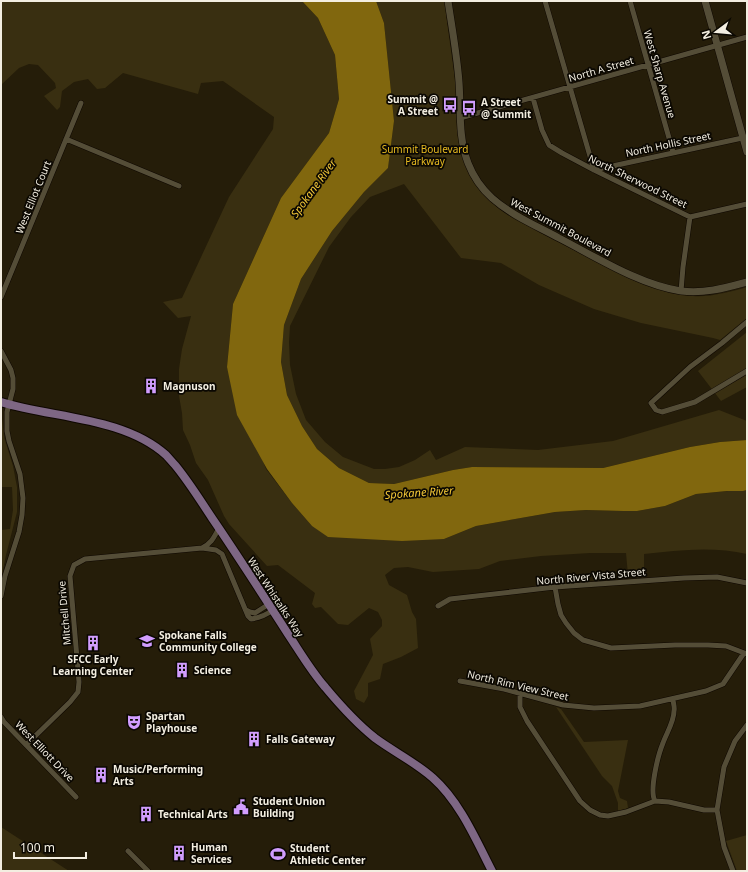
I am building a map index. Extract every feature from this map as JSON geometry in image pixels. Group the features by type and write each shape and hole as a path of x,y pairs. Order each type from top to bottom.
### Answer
{"main road":[{"name":"West Whistalks Way","path":"5,404 99,423 133,434 150,443 166,455 185,477 324,686 351,717 375,738 411,761 434,779 454,801 492,871"}],"street":[{"name":"West Summit Boulevard","path":"448,1 459,79 460,118 463,148 474,176 490,197 512,213 615,267 656,285 681,291 695,292 711,291 747,282"},
{"path":"545,1 594,170"},
{"name":"West Sharp Avenue","path":"630,1 673,152"},
{"path":"704,1 745,137 747,152"},
{"name":"North A Street","path":"460,118 747,37"},
{"name":"North Sherwood Street","path":"533,98 542,130 549,145 594,170 690,217 747,204"},
{"name":"West Elliot Court","path":"1,297 81,103"},
{"name":"North Hollis Street","path":"594,170 745,137"},
{"path":"66,139 179,186"},
{"path":"681,291 690,217"},
{"path":"747,322 690,367 651,403 656,410 662,412 695,402 747,371"},
{"path":"1,351 11,370 13,378 13,389 5,404 7,431 20,474 23,506 19,532 5,576 1,596"},
{"path":"202,548 213,540 219,528"},
{"name":"Mitchell Drive","path":"26,745 70,702 78,692 79,682 70,576 74,565 84,559 202,548 216,550 222,554 248,616 252,619 263,616 271,607"},
{"name":"North River Vista Street","path":"438,606 450,599 555,587 639,580 717,577 747,583"},
{"path":"555,587 561,615 566,624 583,640 611,648 708,644 726,646 746,653"},
{"name":"North Rim View Street","path":"460,681 504,689 563,705 594,708 640,706 706,691 723,684 746,653"},
{"path":"520,694 520,707 527,721 580,802 590,810 600,815 608,816 626,812 655,801 669,802 704,810 717,810"},
{"path":"655,801 652,790 660,752 674,711 673,699"},
{"name":"West Elliott Drive","path":"1,717 76,797"},
{"path":"733,871 724,847 717,810 724,767 736,741 747,725"},
{"path":"128,851 148,871"}],"green space":[{"path":"1,1 302,1 318,18 335,55 339,99 329,133 281,198 233,304 227,367 266,469 312,526 444,539 476,526 555,512 586,510 637,511 665,506 696,494 747,490 747,554 709,549 644,554 644,574 628,575 626,553 590,553 541,556 500,561 479,569 433,572 408,567 394,568 385,575 389,585 407,595 412,612 416,619 418,648 383,664 380,679 368,683 368,696 364,703 356,699 354,691 373,655 370,639 382,626 382,620 378,612 369,608 348,625 338,624 321,607 315,608 312,604 315,593 278,565 267,566 229,524 208,480 196,463 183,430 179,396 179,369 182,349 191,316 178,318 163,302 182,298 229,197 273,129 274,117 223,81 201,83 198,94 123,73 105,88 97,89 88,79 74,82 62,91 60,107 57,110 44,96 56,88 55,83 38,65 29,64 19,68 1,85"},
{"name":"Summit Boulevard Parkway","path":"376,1 445,1 456,86 457,121 462,155 474,180 491,201 502,211 514,219 608,267 650,286 665,291 693,296 706,296 747,287 747,318 720,340 641,323 594,309 539,285 501,263 461,258 404,184 370,197 351,217 329,247 290,326 290,365 296,394 306,420 325,442 343,457 374,469 399,467 415,460 430,450 436,460 465,447 538,450 613,441 719,410 747,421 747,440 720,442 690,447 603,468 472,467 394,484 369,483 339,468 317,449 302,426 287,395 281,362 284,325 301,279 332,231 364,192 388,168 394,121 384,23"},
{"path":"747,332 747,387 721,401 698,371"},
{"path":"1,417 4,437 13,466 17,487 17,512 1,579 1,530 10,529 13,510 12,487 1,487"},
{"path":"556,707 561,709 584,742 628,740 618,791 620,798 627,801 628,808 618,811 618,803 612,786 602,776"},
{"path":"1,827 69,871 1,871"},
{"path":"747,835 747,871 737,871 726,841"}],"water":[{"name":"Spokane River","path":"302,1 376,1 384,23 394,121 388,168 364,192 332,231 301,279 284,325 281,362 287,395 302,426 317,449 339,468 369,483 394,484 472,467 603,468 690,447 720,442 747,440 747,490 696,494 665,506 637,511 586,510 555,512 476,526 444,539 402,541 328,537 312,526 292,503 267,469 237,415 227,367 233,304 281,198 329,133 339,99 335,55 318,18"}],"place":[{"name":"Summit @ A Street","path":"450,105"},
{"name":"A Street @ Summit","path":"469,108"},
{"name":"Magnuson","path":"151,386"},
{"name":"Spokane Falls Community College","path":"147,641"},
{"name":"SFCC Early Learning Center","path":"93,643"},
{"name":"Science","path":"182,670"},
{"name":"Spartan Playhouse","path":"134,722"},
{"name":"Falls Gateway","path":"254,739"},
{"name":"Music/Performing Arts","path":"101,775"},
{"name":"Student Union Building","path":"241,807"},
{"name":"Technical Arts","path":"146,814"},
{"name":"Human Services","path":"179,853"},
{"name":"Student Athletic Center","path":"278,854"}]}
